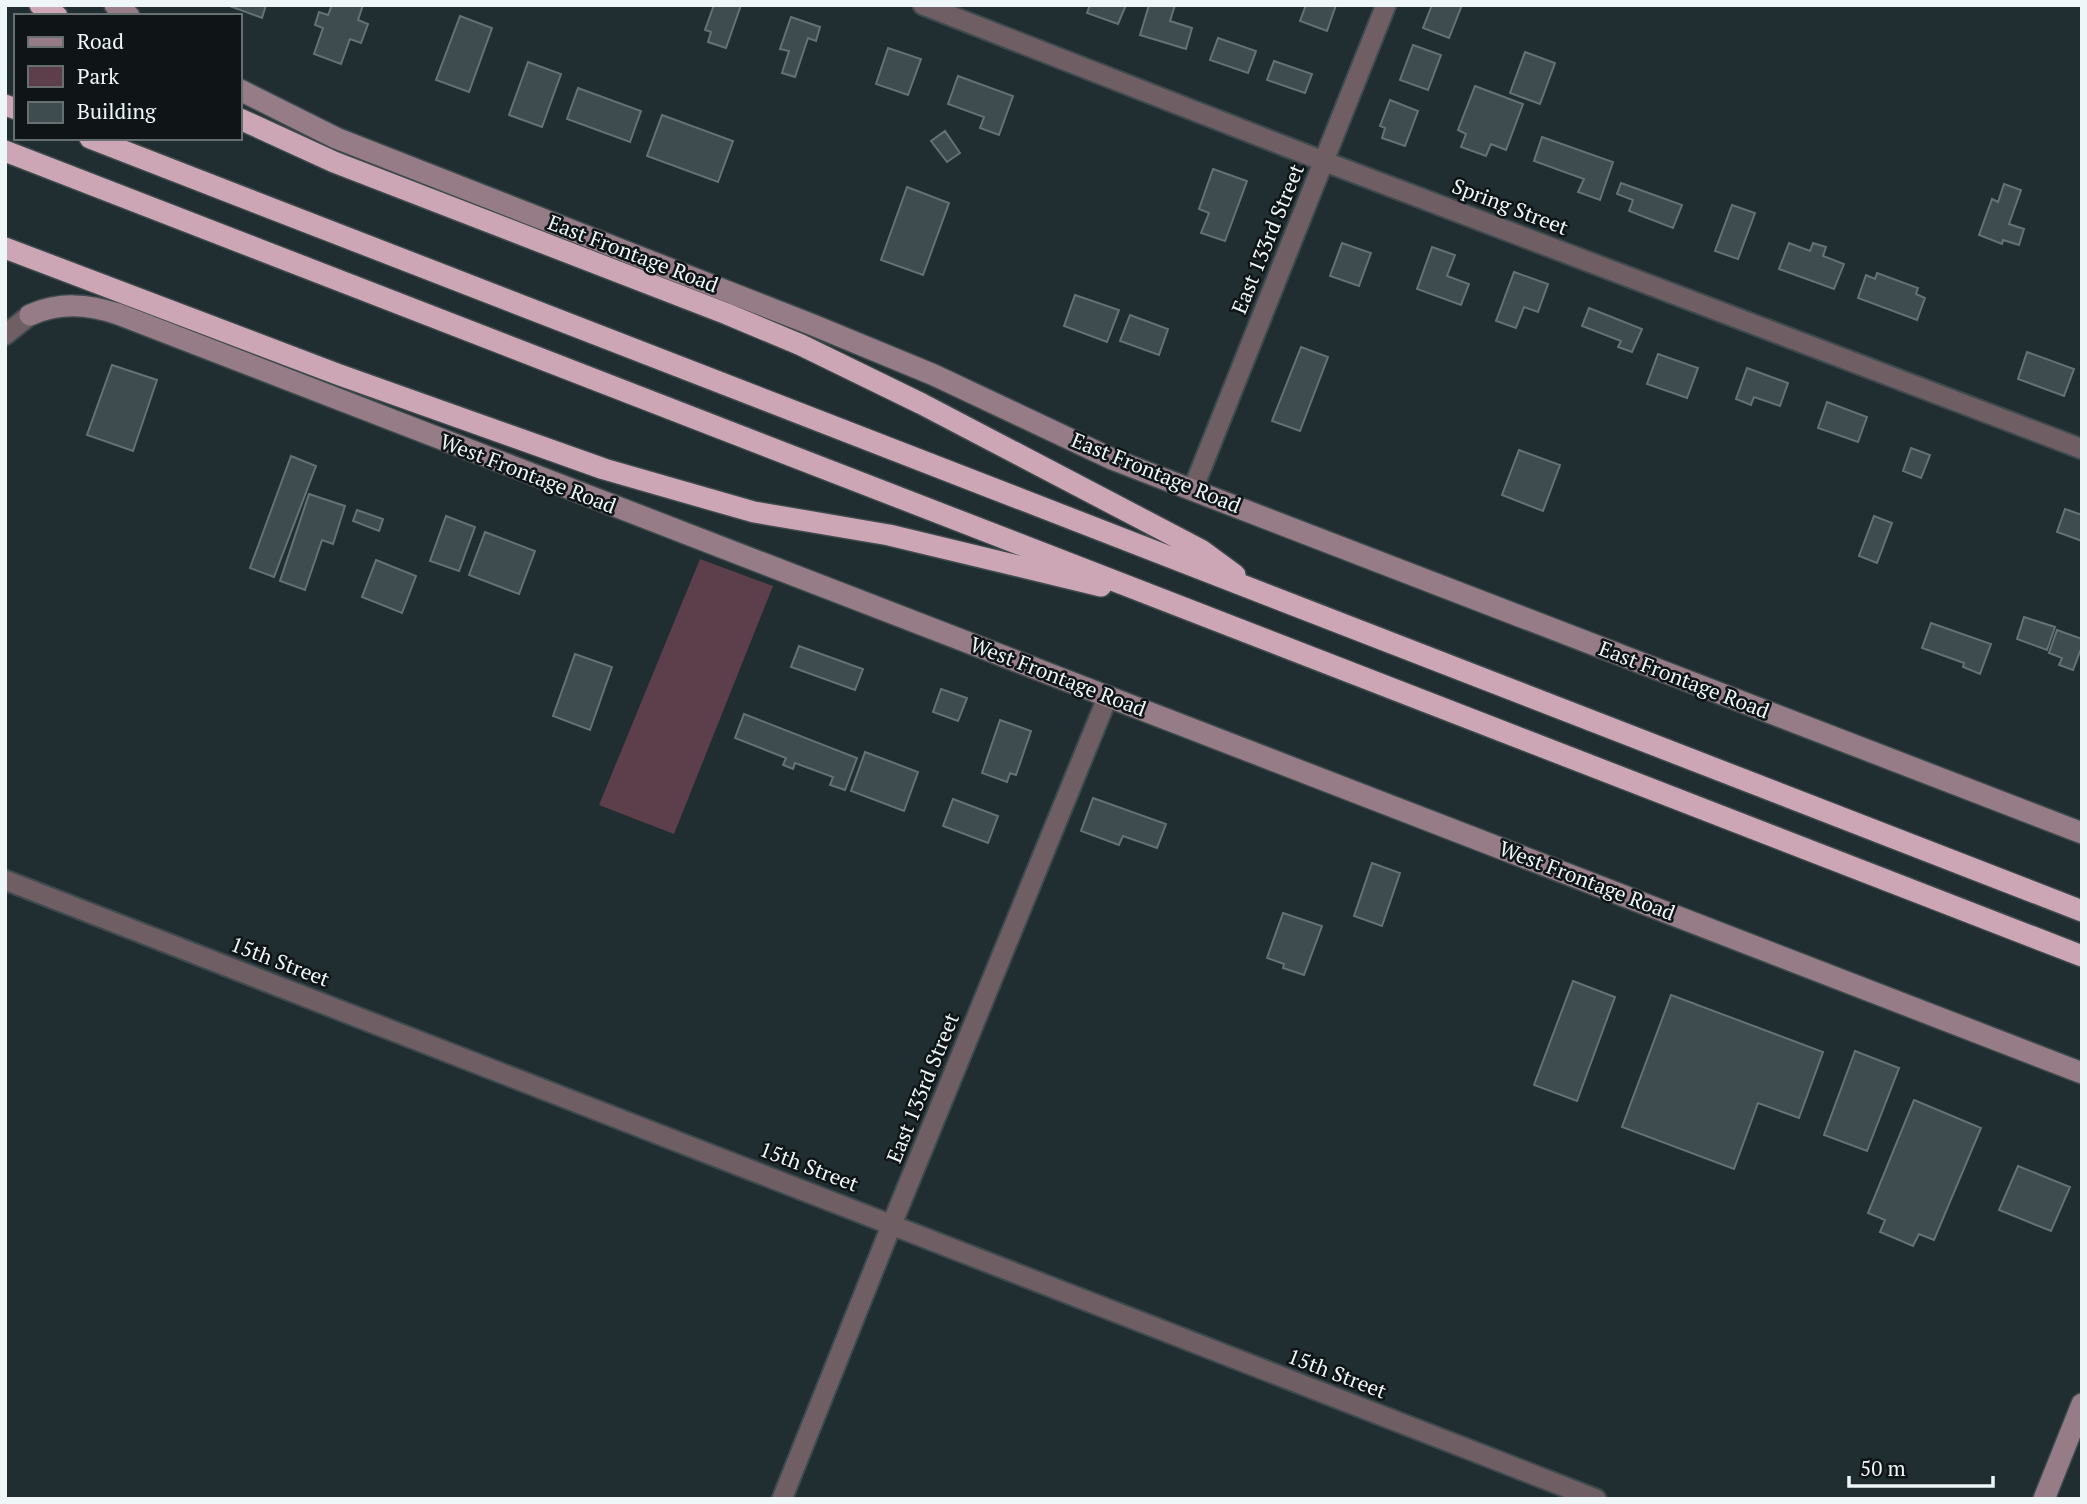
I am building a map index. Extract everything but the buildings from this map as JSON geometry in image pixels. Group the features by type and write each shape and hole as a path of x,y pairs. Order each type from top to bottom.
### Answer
{"highway":[{"path":"242,120 334,162 727,314 825,356 1201,550 1256,592"},
{"path":"95,140 2082,911"},
{"path":"5,152 2082,956"},
{"path":"5,248 337,374 604,469 754,512 888,535 1184,607"}],"street":[{"name":"Spring Street","path":"923,5 1323,161 2082,449"},
{"name":"East 133rd Street","path":"1193,489 1386,5"},
{"name":"East Frontage Road","path":"242,91 336,138 813,325 968,390 1112,459 2082,833"},
{"name":"West Frontage Road","path":"30,315 46,308 75,305 118,314 2082,1073"},
{"path":"5,335 30,315"},
{"name":"East 133rd Street","path":"782,1499 1108,696"},
{"name":"15th Street","path":"5,880 1596,1499"},
{"path":"2044,1499 2082,1404"}],"green space":[{"path":"700,559 773,586 674,834 599,805"}]}
